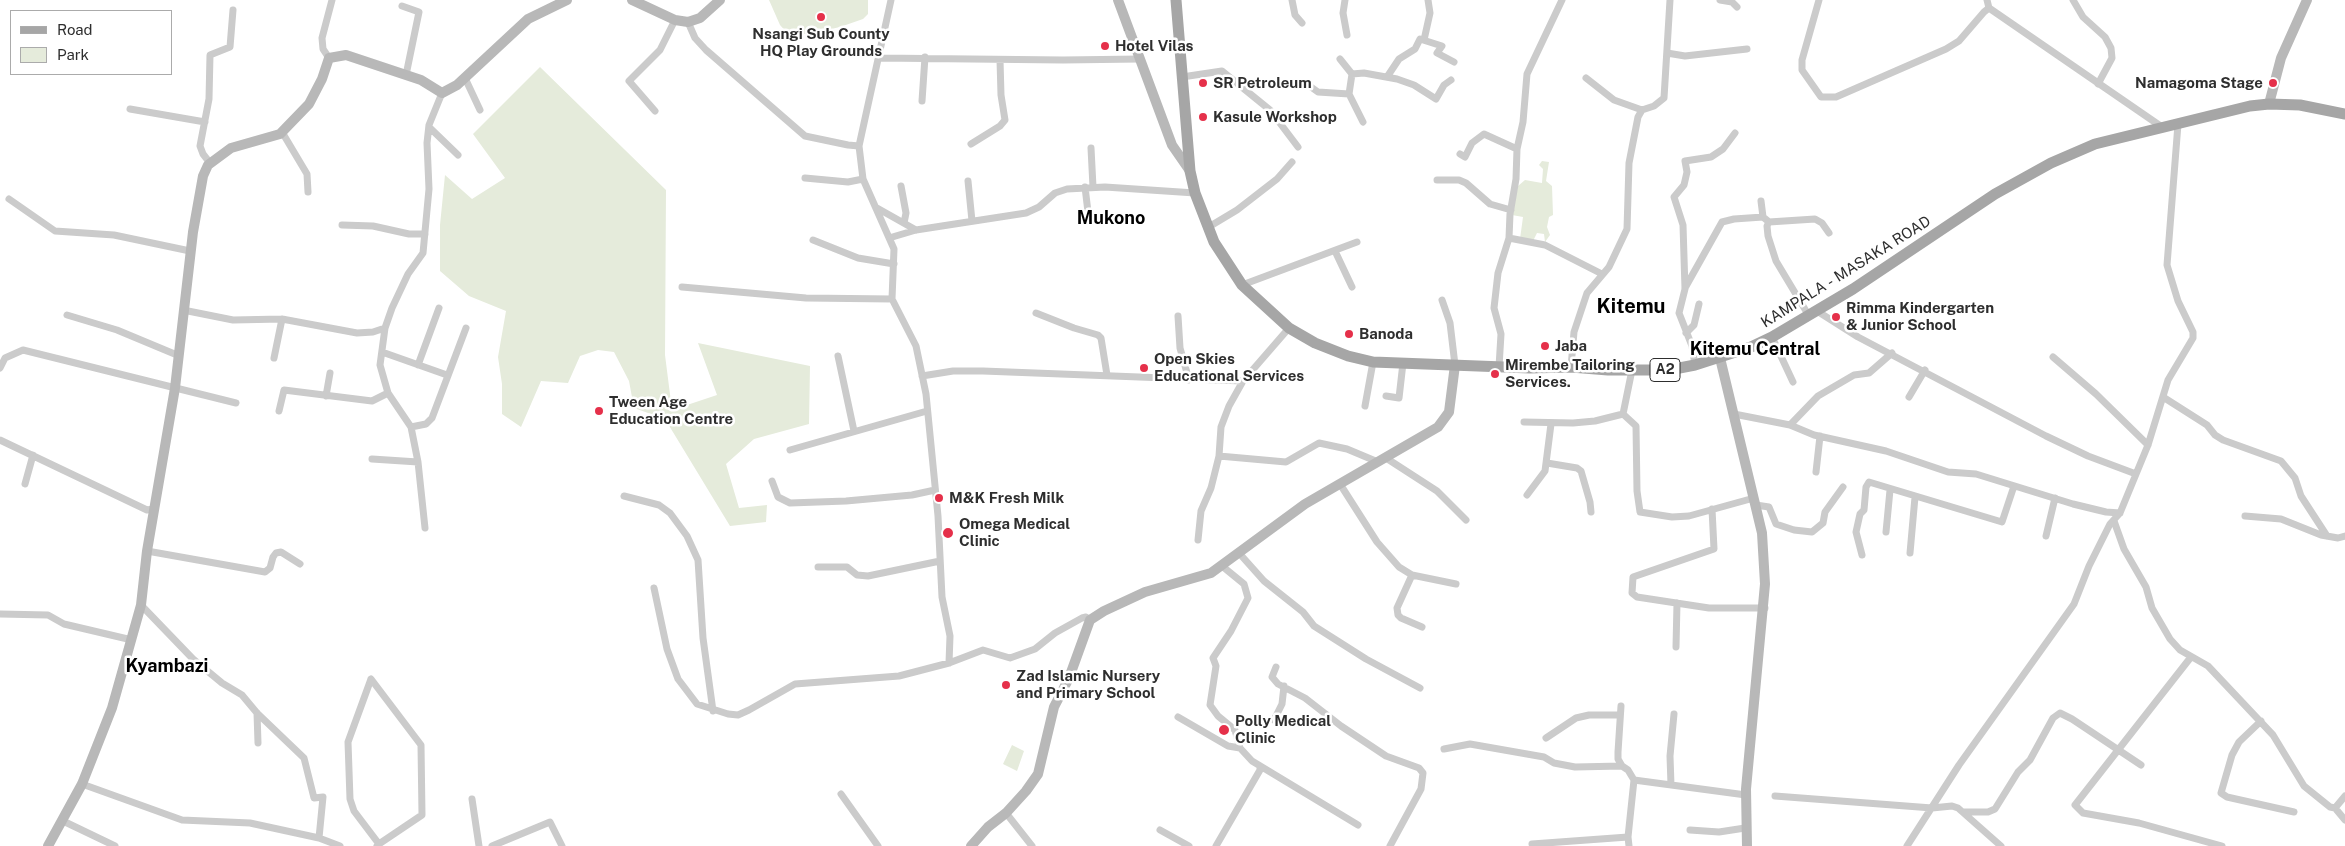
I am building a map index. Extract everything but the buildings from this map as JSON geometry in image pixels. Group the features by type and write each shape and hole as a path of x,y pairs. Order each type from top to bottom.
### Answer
{"main road":[{"name":"KAMPALA - MASAKA ROAD","path":"1179,1 1182,78 1190,171 1195,193 1208,228 1230,270 1242,286 1289,328 1315,343 1348,356 1373,362 1632,370 1669,370 1695,365 1751,348 1772,337 1813,314 1995,194 2051,163 2095,144 2250,106 2269,104 2300,105 2345,114"}],"street":[{"path":"329,58 323,49 322,38 332,0"},
{"path":"425,528 418,462 411,426 388,393 380,365 385,328 408,274 423,252 429,189 427,143 429,128 442,93 465,78 528,19 567,0"},
{"path":"632,0 675,20 688,22 700,18 720,0"},
{"path":"892,0 859,146 863,179 894,249 892,299 916,346 922,376 935,490 942,597 950,636 949,663"},
{"path":"1118,0 1172,145 1190,171"},
{"path":"1292,0 1295,15 1302,23"},
{"path":"1345,0 1343,13 1347,35"},
{"path":"1424,40 1430,12 1428,0"},
{"path":"1499,367 1501,334 1494,308 1498,273 1509,238 1516,179 1517,149 1523,122 1527,74 1562,0"},
{"path":"1586,78 1614,100 1642,110 1654,106 1664,98 1670,0"},
{"path":"1720,0 1732,2 1737,7"},
{"path":"1819,0 1802,60 1802,70 1818,94 1827,99 1836,97 1914,64 1959,41 1989,8"},
{"path":"1986,0 1989,8 2162,127"},
{"path":"2073,0 2083,17 2105,37 2111,48 2112,58 2098,84"},
{"path":"2269,104 2281,58 2307,0"},
{"path":"402,6 419,12 406,76"},
{"path":"210,162 203,154 200,146 209,99 210,55 230,47 233,10"},
{"path":"655,111 628,81 660,50 675,20"},
{"path":"688,22 696,38 706,50 805,136 859,146"},
{"path":"1386,77 1399,59 1415,49 1420,39 1442,46 1437,53 1454,62"},
{"path":"1667,53 1685,56 1747,49"},
{"path":"329,58 346,55 421,80 442,93"},
{"path":"878,58 925,57 1000,60 1140,59"},
{"path":"922,101 925,57"},
{"path":"48,846 82,784 112,708 141,605 146,551 175,388 177,355 190,251 203,176 210,162 231,148 282,132 309,104 322,79 329,58"},
{"path":"1340,59 1352,74 1349,94 1363,122"},
{"path":"971,144 1000,126 1005,120 1001,95 1000,60"},
{"path":"1182,78 1222,71 1270,110 1298,147"},
{"path":"1352,74 1364,73 1414,85 1436,99 1444,85 1450,80"},
{"path":"465,78 480,110"},
{"path":"1311,86 1318,92 1349,94"},
{"path":"130,109 205,122"},
{"path":"1571,367 1574,332 1587,294 1617,253 1627,229 1629,163 1638,117 1642,110"},
{"path":"1907,846 1959,765 2074,604 2089,566 2120,513 2148,445 2168,380 2193,338 2166,264 2178,124"},
{"path":"429,128 458,155"},
{"path":"282,132 307,174 308,192"},
{"path":"1685,289 1683,225 1674,197 1684,185 1687,172 1685,161 1711,157 1723,149 1735,133"},
{"path":"1460,154 1465,157 1472,143 1484,134 1517,149"},
{"path":"1088,212 1091,148"},
{"path":"1208,228 1237,210 1277,179 1292,162"},
{"path":"805,178 848,182 863,179"},
{"path":"1437,180 1459,180 1466,183 1490,204 1511,210"},
{"path":"968,181 972,221"},
{"path":"901,186 906,213 904,223"},
{"path":"889,238 916,230 1026,213 1039,207 1060,191 1089,187 1195,193"},
{"path":"10,199 55,231 114,235 190,251"},
{"path":"1761,201 1768,236 1776,261 1813,314 1925,370 2054,440 2088,456 2136,474"},
{"path":"877,208 916,230"},
{"path":"1695,365 1692,346 1679,313 1685,289 1722,222 1734,218 1766,220 1815,219 1822,223 1829,233"},
{"path":"342,225 374,226 409,234 425,234"},
{"path":"1509,238 1544,245 1602,274"},
{"path":"813,240 858,258 894,264"},
{"path":"1242,286 1357,242"},
{"path":"1335,251 1352,287"},
{"path":"682,287 806,298 892,299"},
{"path":"971,846 988,827 1006,813 1026,791 1038,774 1054,707 1069,678 1090,620 1104,610 1145,592 1211,573 1305,504 1438,427 1445,420 1449,412 1455,365 1450,323 1442,300"},
{"path":"1686,333 1694,326 1699,304"},
{"path":"418,365 439,308"},
{"path":"183,310 233,320 282,319 357,333 373,332 385,328"},
{"path":"1036,313 1098,335 1101,338 1107,375"},
{"path":"66,315 117,330 177,355"},
{"path":"1178,316 1180,348 1189,380"},
{"path":"274,358 282,319"},
{"path":"411,426 426,424 432,418 466,328"},
{"path":"1198,540 1201,511 1211,488 1219,456 1221,428 1229,406 1243,381 1289,328"},
{"path":"1772,337 1793,382"},
{"path":"0,368 2,357 23,350 236,403"},
{"path":"382,352 447,375"},
{"path":"1790,424 1818,396 1854,375 1868,373 1892,353"},
{"path":"838,356 854,431"},
{"path":"2053,357 2096,394 2148,445"},
{"path":"1720,358 1762,532 1765,608 1746,795 1745,828 1747,846"},
{"path":"1366,406 1373,362"},
{"path":"1386,396 1399,398 1403,363"},
{"path":"1623,414 1632,370"},
{"path":"1909,398 1925,370"},
{"path":"922,376 953,371 983,371 1047,375 1107,375 1243,381"},
{"path":"326,396 330,373"},
{"path":"279,411 284,390 372,402 388,393"},
{"path":"2163,397 2207,425 2215,435 2223,440 2281,461 2295,478 2301,496 2327,536"},
{"path":"790,450 927,411"},
{"path":"1524,422 1551,424 1596,421 1623,414"},
{"path":"1623,414 1636,426 1637,491 1640,512 1648,515 1680,517 1703,513 1712,509 1755,502 1769,507 1776,524 1794,530 1812,532 1823,523 1825,512 1843,487"},
{"path":"1734,414 1790,424 1820,436 1886,450 1943,470 1976,474 2106,512 2120,513"},
{"path":"1527,495 1541,476 1547,463 1551,424"},
{"path":"1816,472 1820,436"},
{"path":"0,440 147,510 153,509"},
{"path":"1219,456 1286,462 1319,443 1347,449 1382,460 1437,492 1466,520"},
{"path":"24,484 33,455"},
{"path":"372,459 418,462"},
{"path":"1547,463 1577,468 1581,471 1591,512"},
{"path":"772,481 778,497 790,503 846,501 912,495 935,490"},
{"path":"1862,555 1856,532 1860,514 1864,510 1866,487 1869,482 1890,490 2002,522 2014,486"},
{"path":"1340,484 1386,554 1399,567 1412,575 1456,584"},
{"path":"1886,532 1890,490"},
{"path":"624,496 659,505 670,513 687,536 698,560 703,638 713,711"},
{"path":"1910,553 1915,497"},
{"path":"2046,536 2055,498"},
{"path":"1712,509 1714,549 1633,577 1632,593 1634,596 1709,608 1765,608"},
{"path":"2245,516 2281,519 2327,536 2345,536"},
{"path":"2114,521 2124,550 2146,587 2152,608 2180,650 2208,666 2277,740 2304,786 2330,807 2335,808 2345,820"},
{"path":"146,551 265,572 270,568 276,553 281,552 300,564"},
{"path":"1239,553 1264,581 1302,612 1314,626 1366,659 1420,688"},
{"path":"818,567 847,567 857,575 868,576 940,561"},
{"path":"1222,566 1244,584 1248,591 1248,598 1232,630 1214,658 1216,666 1210,705 1218,716 1235,730 1240,748 1260,766 1358,825"},
{"path":"1412,575 1397,608 1398,615 1422,627"},
{"path":"654,588 667,649 678,679 691,699 713,711 738,715 795,684 899,676 949,663 983,650 1010,658 1035,649 1055,633 1082,618 1086,617 1090,620"},
{"path":"1676,647 1677,603"},
{"path":"141,605 193,659 222,683 242,695 257,713 304,758 314,798 323,797 319,838"},
{"path":"0,614 48,615 64,624 132,640"},
{"path":"2191,657 2119,751 2083,792 2076,802 2075,808 2083,812 2139,823 2222,846"},
{"path":"1276,667 1272,677 1274,680 1305,698 1341,726 1386,756 1419,768 1423,773 1421,789 1390,846"},
{"path":"371,679 421,745 422,815 378,845 354,811 350,799 348,742 371,679"},
{"path":"1274,720 1282,704 1284,686"},
{"path":"1621,706 1618,759 1634,780 1628,837 1629,846"},
{"path":"257,713 258,744"},
{"path":"1963,812 1988,812 1995,809 2018,772 2030,760 2053,718 2060,713 2141,765"},
{"path":"1672,785 1670,756 1674,714"},
{"path":"1546,738 1576,718 1589,715 1620,715"},
{"path":"1178,718 1228,746 1240,748"},
{"path":"2260,721 2239,742 2232,755 2221,793 2225,796 2294,812"},
{"path":"1444,749 1470,744 1544,757 1554,763 1575,767 1622,766"},
{"path":"1216,846 1260,770 1260,766"},
{"path":"1634,780 1746,795"},
{"path":"82,784 182,820 250,823 319,838 340,846"},
{"path":"841,794 878,846"},
{"path":"1775,796 1932,808 1952,806 1963,812 2001,846"},
{"path":"2335,808 2345,796"},
{"path":"472,799 479,846"},
{"path":"1006,813 1032,846"},
{"path":"63,821 115,846"},
{"path":"492,846 550,822 562,846"},
{"path":"1690,830 1719,832 1745,828"},
{"path":"1160,830 1189,846"},
{"path":"1532,844 1628,837"}],"green space":[{"name":"Nsangi Sub County HQ Play Grounds","path":"769,0 868,0 868,14 863,19 840,27 809,34 788,34 780,25"},
{"path":"540,67 666,190 665,355 672,410 717,395 698,343 810,366 809,424 754,439 726,464 739,508 767,505 766,522 730,526 665,419 634,408 629,381 614,352 598,350 580,356 568,383 541,381 521,427 502,414 502,384 498,357 506,311 469,296 440,271 440,225 445,175 472,199 505,178 473,134"},
{"path":"1542,161 1549,162 1546,181 1552,186 1553,215 1549,217 1547,227 1550,235 1545,242 1544,234 1537,233 1533,241 1520,239 1523,217 1512,215 1518,186 1525,180 1542,183 1543,169 1539,165"},
{"path":"1012,745 1024,751 1017,771 1003,764"}],"place":[{"name":"Nsangi Sub County HQ Play Grounds","path":"821,17"},
{"name":"Hotel Vilas","path":"1105,46"},
{"name":"SR Petroleum","path":"1203,83"},
{"name":"Namagoma Stage","path":"2273,83"},
{"name":"Kasule Workshop","path":"1203,117"},
{"name":"Rimma Kindergarten & Junior School","path":"1836,317"},
{"name":"Banoda","path":"1349,334"},
{"name":"Jaba","path":"1545,346"},
{"name":"Open Skies Educational Services","path":"1144,368"},
{"name":"Mirembe Tailoring Services.","path":"1495,374"},
{"name":"Tween Age Education Centre","path":"599,411"},
{"name":"M&K Fresh Milk","path":"939,498"},
{"name":"Omega Medical Clinic","path":"948,533"},
{"name":"Zad Islamic Nursery and Primary School","path":"1006,685"},
{"name":"Polly Medical Clinic","path":"1224,730"}],"district":[{"name":"Mukono","path":"1111,218"},
{"name":"Kitemu","path":"1631,307"},
{"name":"Kitemu Central","path":"1755,349"},
{"name":"Kyambazi","path":"167,666"}]}
